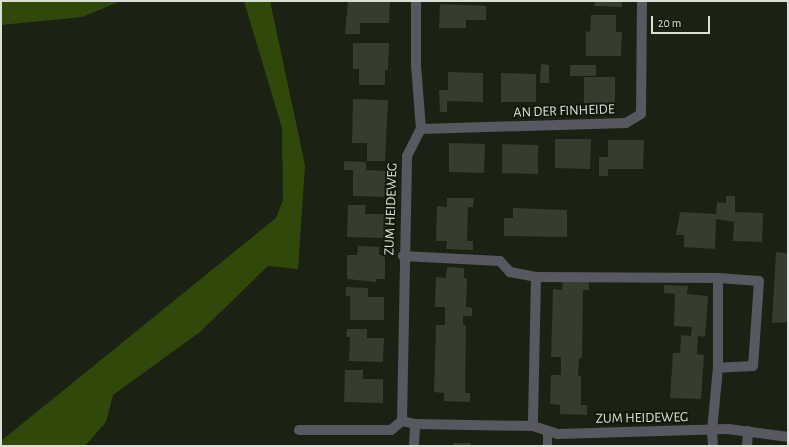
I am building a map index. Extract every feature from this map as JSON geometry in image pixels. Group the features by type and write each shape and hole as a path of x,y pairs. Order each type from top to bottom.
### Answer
{"street":[{"path":"416,1 416,65 421,129"},
{"name":"AN DER FINHEIDE","path":"421,129 626,123 641,114 642,1"},
{"name":"ZUM HEIDEWEG","path":"421,129 407,156 403,256 402,421 415,424 533,426 558,434 712,430 748,431 788,437"},
{"path":"403,256 500,261 510,272 536,277 718,278 759,281 753,366 718,368"},
{"path":"533,426 536,277"},
{"path":"714,446 712,430 718,368 718,278"},
{"path":"299,430 391,430 402,421"},
{"path":"414,446 415,424"},
{"path":"747,446 748,431"}],"lane":[{"path":"547,431 547,446"}],"green space":[{"path":"1,1 121,1 82,17 1,25"},
{"path":"244,1 270,1 305,165 298,269 268,266 200,332 113,395 106,422 85,446 1,446 1,441 276,218 283,200 282,128"}],"building":[{"path":"348,1 390,1 389,23 360,23 360,34 345,34"},
{"path":"595,1 622,1 622,7 594,6"},
{"path":"440,4 486,6 486,20 466,20 466,28 439,28"},
{"path":"591,15 616,15 616,32 622,32 621,56 586,56 586,31 590,32"},
{"path":"353,43 389,43 388,70 385,70 385,85 359,85 359,69 353,69"},
{"path":"541,64 549,65 549,83 540,83"},
{"path":"570,65 596,65 596,76 570,76"},
{"path":"448,72 483,73 483,102 447,101 447,112 440,112 439,90 448,90"},
{"path":"501,73 536,74 536,102 501,102"},
{"path":"584,77 615,77 615,106 584,106"},
{"path":"353,99 388,100 385,161 367,161 367,143 352,143"},
{"path":"555,139 591,139 590,169 555,168"},
{"path":"608,140 644,140 643,169 608,169 608,176 599,176 599,157 608,157"},
{"path":"449,143 485,144 484,173 449,172"},
{"path":"502,144 538,145 538,174 502,173"},
{"path":"344,161 366,162 366,170 386,171 386,197 353,196 353,170 344,170"},
{"path":"726,196 735,196 735,212 763,213 762,242 733,241 734,222 716,219 715,249 684,247 684,235 676,235 680,212 716,214 717,202 726,203"},
{"path":"447,198 474,198 473,207 468,207 467,241 473,241 473,250 446,249 447,241 436,241 437,206 447,207"},
{"path":"348,205 366,205 365,214 386,214 385,238 347,237"},
{"path":"513,208 567,210 567,237 504,236 504,218 513,218"},
{"path":"358,246 379,247 379,255 385,255 385,279 376,279 376,282 347,279 347,255 357,255"},
{"path":"776,252 788,253 788,322 772,323"},
{"path":"447,267 464,268 464,278 467,278 466,307 472,308 472,316 463,316 463,325 466,325 465,393 470,393 470,402 444,401 444,393 434,392 436,325 445,325 445,307 435,307 436,277 446,278"},
{"path":"563,280 589,280 589,290 583,290 582,358 579,358 578,376 581,376 581,405 587,405 587,415 560,414 560,405 550,404 551,375 561,375 561,357 551,357 553,289 562,290"},
{"path":"664,285 688,286 687,294 708,296 705,337 698,336 697,354 704,355 701,399 670,398 673,353 680,353 681,335 691,336 692,327 674,326 675,294 664,293"},
{"path":"346,287 368,288 368,297 384,297 384,320 350,320 350,296 346,296"},
{"path":"347,329 367,329 367,338 384,338 383,362 349,361 350,337 346,337"},
{"path":"345,370 363,370 363,379 383,379 383,403 344,402"},
{"path":"453,443 471,443 471,446 453,446"}]}
